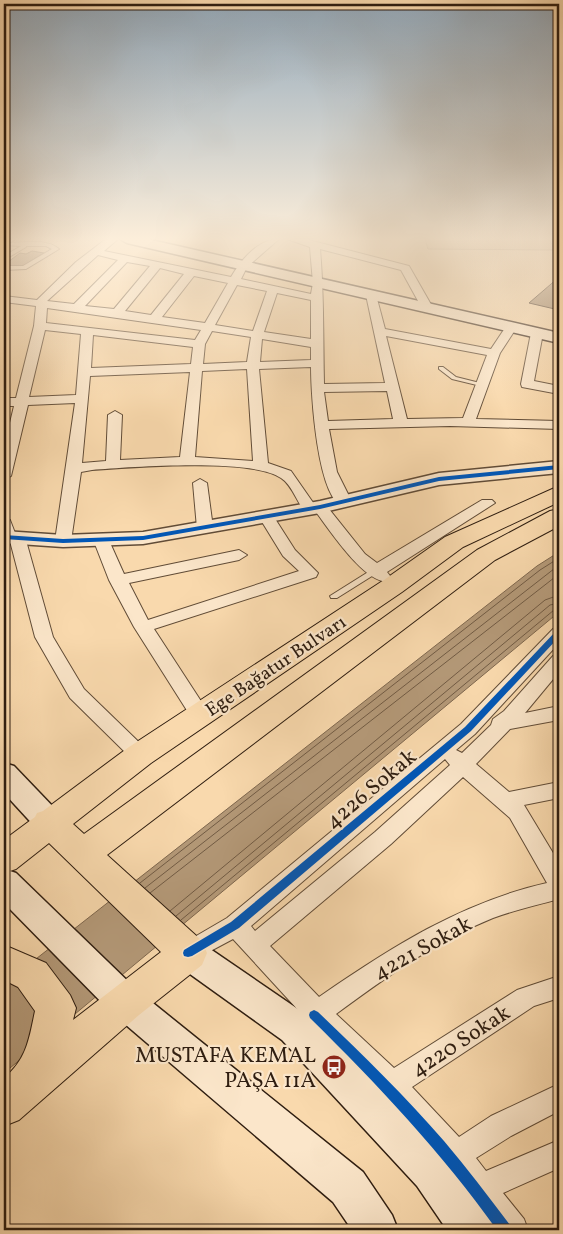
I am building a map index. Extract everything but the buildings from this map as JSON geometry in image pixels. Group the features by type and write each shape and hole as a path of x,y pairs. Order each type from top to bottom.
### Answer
{"main road":[{"path":"378,297 559,338"},
{"name":"Ege Bağatur Bulvarı","path":"4,859 49,822 140,755 200,715 384,578 454,542 559,493"},
{"name":"Ege Bağatur Bulvarı","path":"84,853 486,554 559,516"},
{"path":"4,774 49,822 188,953 306,1020 444,1163 472,1230"},
{"path":"4,882 30,911 122,999 348,1187 378,1230"},
{"path":"28,1077 122,999 188,953"},
{"path":"4,962 32,974 56,1008 28,1077"}],"street":[{"path":"4,476 40,326 42,303 46,297"},
{"path":"77,308 88,297"},
{"path":"117,313 131,297"},
{"path":"154,319 172,297"},
{"path":"187,462 198,344 226,297"},
{"path":"261,466 253,366 257,335 272,297"},
{"path":"317,297 318,388 322,425 330,472 344,502"},
{"path":"371,297 400,424"},
{"path":"421,297 427,308"},
{"path":"5,303 42,303 317,344"},
{"path":"40,326 198,344"},
{"path":"468,423 494,353 511,327"},
{"path":"378,331 494,353"},
{"path":"63,541 82,400 87,332"},
{"path":"537,333 527,384 559,390"},
{"path":"84,372 318,363"},
{"path":"318,388 391,387"},
{"path":"4,402 82,400"},
{"path":"113,463 115,416"},
{"path":"322,425 468,423 559,425"},
{"path":"74,468 113,463 187,462 267,466 286,474 358,557 384,578 487,503"},
{"path":"140,755 77,693 44,637 8,533 63,541 143,538 315,508 439,479 559,467"},
{"path":"200,483 205,528"},
{"path":"143,627 284,583 310,573 289,552 267,517"},
{"path":"101,539 117,580 143,627 163,662 200,715"},
{"path":"117,580 240,555"},
{"name":"4226 Sokak","path":"188,953 236,925 468,730 559,632"},
{"path":"255,945 355,862 462,764 504,723 559,660"},
{"path":"468,730 559,713"},
{"path":"444,749 518,812 559,883"},
{"path":"505,801 559,790"},
{"name":"4221 Sokak","path":"306,1020 391,961 452,927 510,902 559,890"},
{"path":"236,925 255,945 306,1020"},
{"name":"4220 Sokak","path":"378,1093 526,998 559,987"},
{"path":"513,1230 481,1188 444,1163 501,1126 559,1097"},
{"path":"481,1188 559,1154"}],"lane":[{"path":"441,368 454,378 482,384"},
{"path":"334,596 384,578"}],"water":[{"path":"559,552 559,612 4,1073 4,984 537,566"}],"cycle path":[{"path":"4,537 63,541 143,538 320,507 439,479 559,467"},
{"path":"188,953 235,925 468,729 559,633"},
{"path":"314,1015 366,1066 439,1144 505,1230"}],"place":[{"name":"MUSTAFA KEMAL PAŞA 11A","path":"334,1067"}]}
